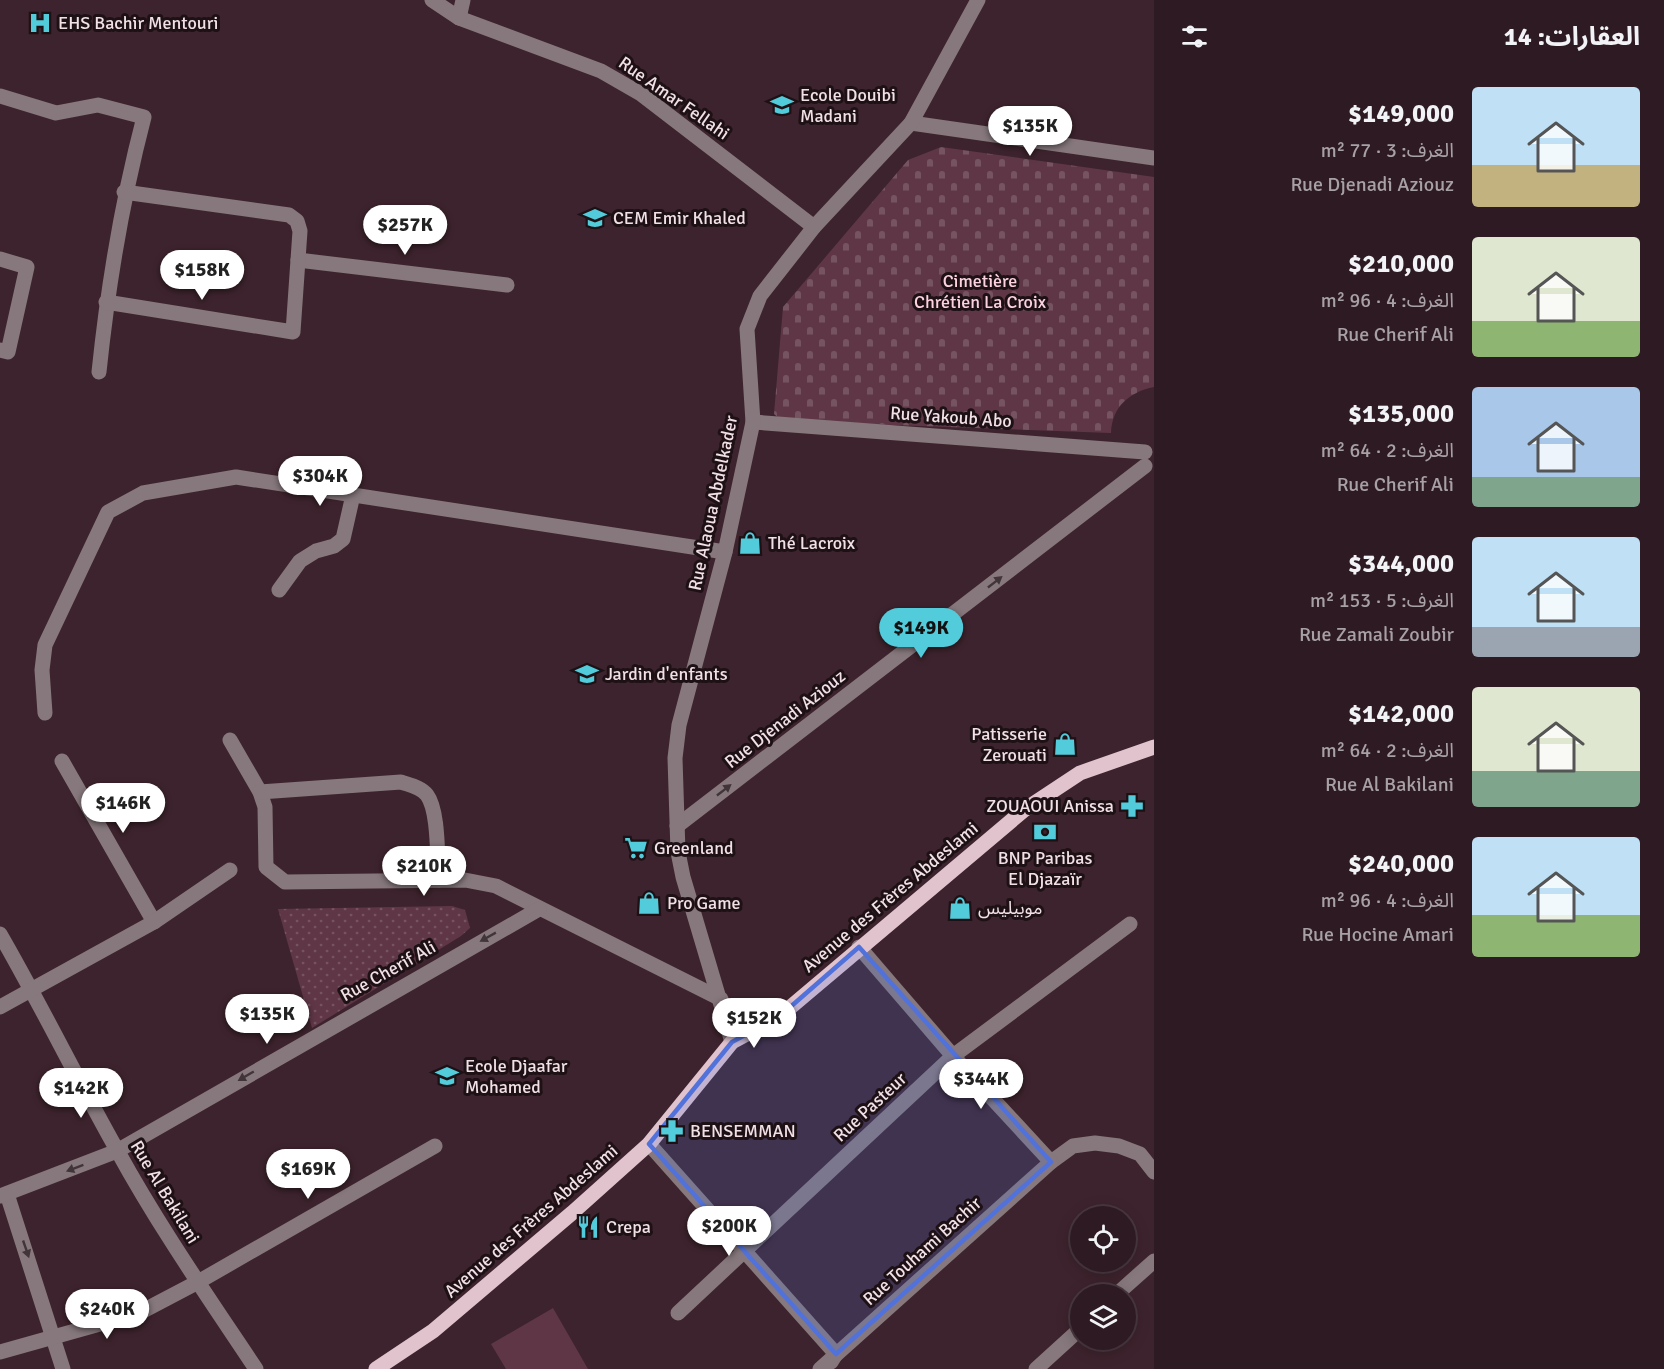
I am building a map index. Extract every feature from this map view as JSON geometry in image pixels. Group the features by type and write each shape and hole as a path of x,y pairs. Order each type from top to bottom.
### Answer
{"main road":[{"name":"Avenue des Frères Abdeslami","path":"376,1369 433,1331 649,1144 732,1042 780,1016 1024,810 1080,773 1154,747"}],"street":[{"name":"Rue Amar Fellahi","path":"432,0 459,18 610,76 650,101 814,226"},
{"path":"459,18 463,0"},
{"name":"Rue Alaoua Abdelkader","path":"732,1042 683,877 677,826 675,758 679,725 725,552 753,422 747,329 760,296 814,226 911,123 978,0"},
{"path":"0,96 56,113 98,105 144,117 124,192 106,302 99,372"},
{"path":"911,123 1154,158"},
{"path":"106,302 293,332 300,231 297,221 288,215 124,192"},
{"path":"0,259 27,267 8,352 0,350"},
{"path":"298,260 507,285"},
{"name":"Rue Yakoub Abo","path":"753,422 1150,459"},
{"name":"Rue Djenadi Aziouz","path":"677,826 1150,459"},
{"path":"45,712 42,670 45,645 108,512 143,493 236,477 725,552"},
{"path":"279,590 300,561 344,539 353,495"},
{"path":"230,740 260,792 265,807 266,867 285,882 465,880 496,886 721,999"},
{"path":"62,761 154,922"},
{"path":"260,792 401,782 416,787 426,793 433,808 439,880"},
{"path":"0,1007 154,922 230,870"},
{"name":"Rue Cherif Ali","path":"3,1195 117,1151 539,909"},
{"name":"Rue Pasteur","path":"678,1313 746,1252 953,1056 1130,924"},
{"name":"Rue Al Bakilani","path":"0,934 33,990 117,1151 198,1282 256,1369"},
{"path":"859,947 953,1056 1051,1162"},
{"name":"Rue Touhami Bachir","path":"820,1369 1051,1162 1072,1146 1095,1143 1119,1146 1140,1154 1154,1172"},
{"path":"649,1144 836,1354 828,1369"},
{"path":"0,1352 139,1313 198,1282 435,1146"},
{"path":"3,1195 63,1369"},
{"path":"1128,1284 1154,1261"},
{"path":"1036,1369 1070,1338"}],"highlighted area":[{"path":"859,947 1051,1162 836,1354 649,1144 732,1042 780,1016"}],"green space":[{"name":"Cimetière Chrétien La Croix","path":"941,147 1154,177 1154,387 1130,397 1118,408 1111,433 782,421 774,414 783,307 908,160"},
{"path":"452,906 465,910 470,928 461,936 312,1028 278,909"},
{"path":"553,1308 588,1369 506,1369 491,1344"}],"place":[{"name":"EHS Bachir Mentouri","path":"40,23"},
{"name":"Ecole Douibi Madani","path":"782,105"},
{"name":"CEM Emir Khaled","path":"595,218"},
{"name":"Thé Lacroix","path":"750,543"},
{"name":"Jardin d'enfants","path":"587,674"},
{"name":"Patisserie Zerouati","path":"1065,744"},
{"name":"ZOUAOUI Anissa","path":"1132,806"},
{"name":"BNP Paribas El Djazaïr","path":"1045,832"},
{"name":"Greenland","path":"636,848"},
{"name":"Pro Game","path":"649,903"},
{"name":"موبيليس","path":"960,908"},
{"name":"Ecole Djaafar Mohamed","path":"447,1076"},
{"name":"BENSEMMAN","path":"672,1131"},
{"name":"Crepa","path":"588,1227"}]}
